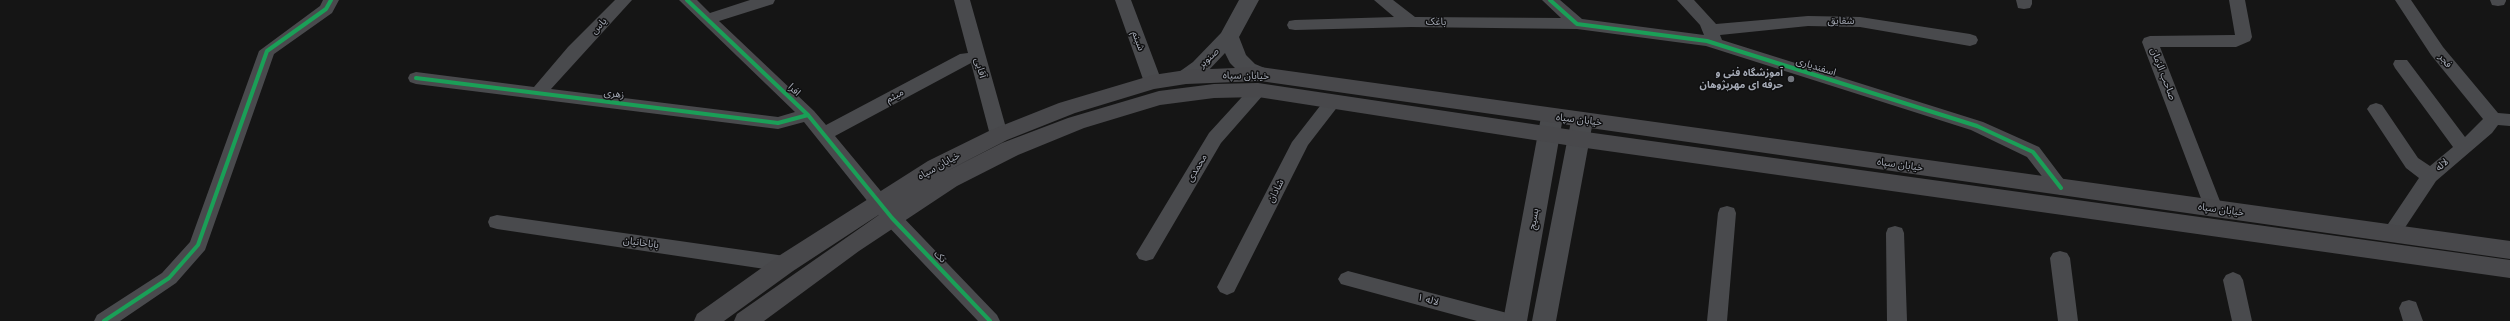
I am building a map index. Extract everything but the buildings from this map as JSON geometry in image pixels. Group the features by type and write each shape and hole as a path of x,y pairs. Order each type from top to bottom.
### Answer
{"main road":[{"name":"خیابان سپاه","path":"746,321 851,245 886,210 936,167 999,135 1066,108 1153,82 1186,77 1259,82 2510,269"},
{"name":"خیابان سپاه","path":"706,321 785,264 886,210 1010,149 1076,123 1159,98 1214,91 1259,82 1332,100 1551,126"},
{"name":"خیابان سپاه","path":"1580,130 2061,188 2510,250"}],"street":[{"path":"104,321 169,278 198,245 267,51 326,8 330,0"},
{"name":"یاس","path":"538,93 574,51 624,0"},
{"name":"افرا","path":"687,0 808,115 886,210"},
{"path":"708,20 767,0"},
{"name":"آقایی","path":"962,0 999,135"},
{"name":"شبنم","path":"1124,0 1153,82"},
{"name":"صنوبر","path":"1186,77 1200,67 1229,37 1249,0"},
{"path":"1382,0 1411,22"},
{"path":"1550,0 1577,24"},
{"path":"1685,0 1707,23 1713,37"},
{"name":"صاحب الزمان","path":"2214,209 2150,42 2236,41 2244,37 2237,0"},
{"name":"فجر","path":"2403,0 2437,51 2502,119"},
{"name":"شقایق","path":"1713,37 1808,21 1860,22 1970,40"},
{"name":"باغک","path":"1295,25 1411,22 1577,24"},
{"name":"اسفندیاری","path":"1577,24 1713,37 1977,126 2033,152 2061,188"},
{"name":"صنوبر","path":"1229,37 1236,58 1259,82"},
{"name":"میثم","path":"824,134 966,58"},
{"path":"2401,64 2463,147"},
{"name":"زهری","path":"416,78 778,122 808,115"},
{"name":"محمدی","path":"1146,254 1215,138 1259,82"},
{"name":"شادان","path":"1227,287 1301,142 1332,100"},
{"path":"2376,109 2412,164 2430,176"},
{"name":"لاله","path":"2391,233 2430,176 2463,147 2486,129 2502,119"},
{"name":"بسیج","path":"1515,321 1551,126"},
{"path":"1544,321 1580,130"},
{"name":"تک","path":"886,210 990,321"},
{"path":"1717,321 1727,213"},
{"name":"باباخانیان","path":"497,222 785,264"},
{"path":"1895,233 1897,321"},
{"path":"2060,258 2068,321"},
{"name":"لاله ۱","path":"1348,279 1507,321"},
{"path":"2233,280 2242,321"}],"cycle path":[{"path":"104,321 169,278 198,245 267,51 326,9 331,0"},
{"path":"687,0 808,115 892,218 990,321"},
{"path":"1550,0 1577,24 1707,41 1977,126 2033,152 2061,188"},
{"path":"416,78 778,123 808,115"}],"place":[{"name":"آموزشگاه فنی و حرفه ای مهرپژوهان","path":"1791,79"}]}
